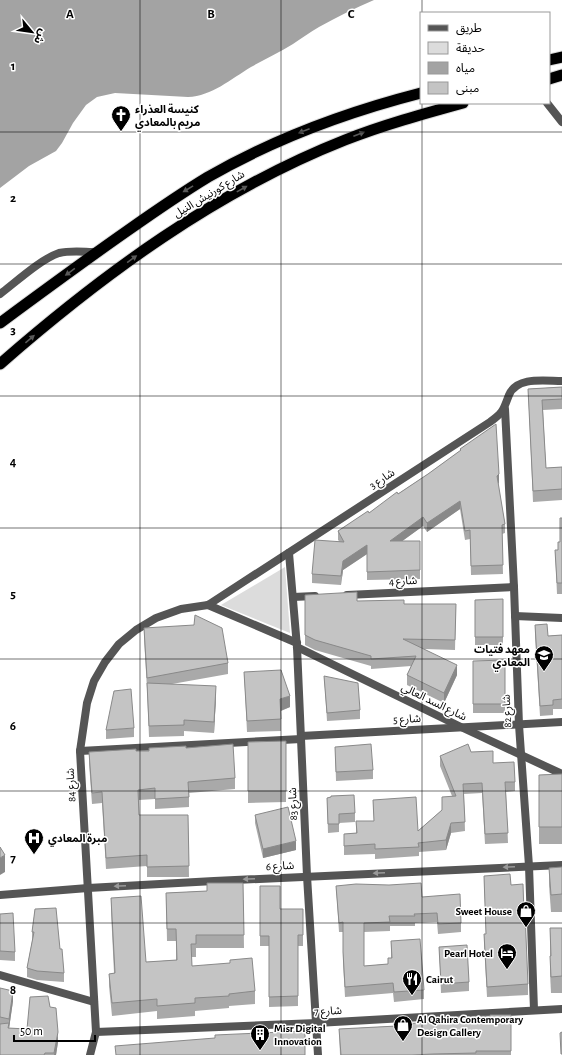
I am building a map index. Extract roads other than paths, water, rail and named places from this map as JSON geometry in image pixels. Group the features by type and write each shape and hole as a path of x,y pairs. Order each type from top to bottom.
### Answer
{"highway":[{"path":"550,60 562,57"},
{"path":"550,79 562,75"},
{"name":"شارع كورنيش النيل","path":"0,323 97,252 183,192 209,176 259,150 324,123 420,93"},
{"name":"شارع كورنيش النيل","path":"0,364 87,293 151,246 184,223 244,188 296,161 344,140 378,127 459,104"}],"street":[{"path":"549,104 562,122"},
{"path":"0,294 48,258 71,251 97,252"},
{"name":"شارع 3","path":"208,606 498,417 505,409 510,394 520,383 527,381 562,381"},
{"name":"شارع 82","path":"505,409 519,724 529,866 534,1010"},
{"name":"شارع 83","path":"289,553 297,645 307,876 318,1055"},
{"name":"شارع 4","path":"340,595 514,588"},
{"path":"293,597 325,596"},
{"name":"شارع السد العالي","path":"208,606 297,645 461,727 562,774"},
{"name":"شارع 84","path":"90,1055 96,1032 80,751 86,703 94,682 105,662 119,644 136,630 156,618 181,609 208,606"},
{"path":"515,616 562,618"},
{"name":"شارع 5","path":"80,751 562,722"},
{"name":"شارع 6","path":"0,896 88,888 307,876 562,865"},
{"path":"0,975 94,1002"},
{"name":"شارع 7","path":"96,1032 317,1023 562,1009"}],"water":[{"path":"0,0 374,0 319,27 288,47 205,94 188,97 115,93 97,97 86,105 56,151 29,166 0,188"}],"place":[{"name":"كنيسة العذراء مريم بالمعادي","path":"121,132"},
{"name":"معهد فتيات المعادي","path":"544,672"},
{"name":"مبرة المعادي","path":"34,855"},
{"name":"Sweet House","path":"526,928"},
{"name":"Pearl Hotel","path":"507,970"},
{"name":"Cairut","path":"412,996"},
{"name":"Al Qahira Contemporary Design Gallery","path":"403,1042"},
{"name":"Misr Digital Innovation","path":"260,1051"}]}
